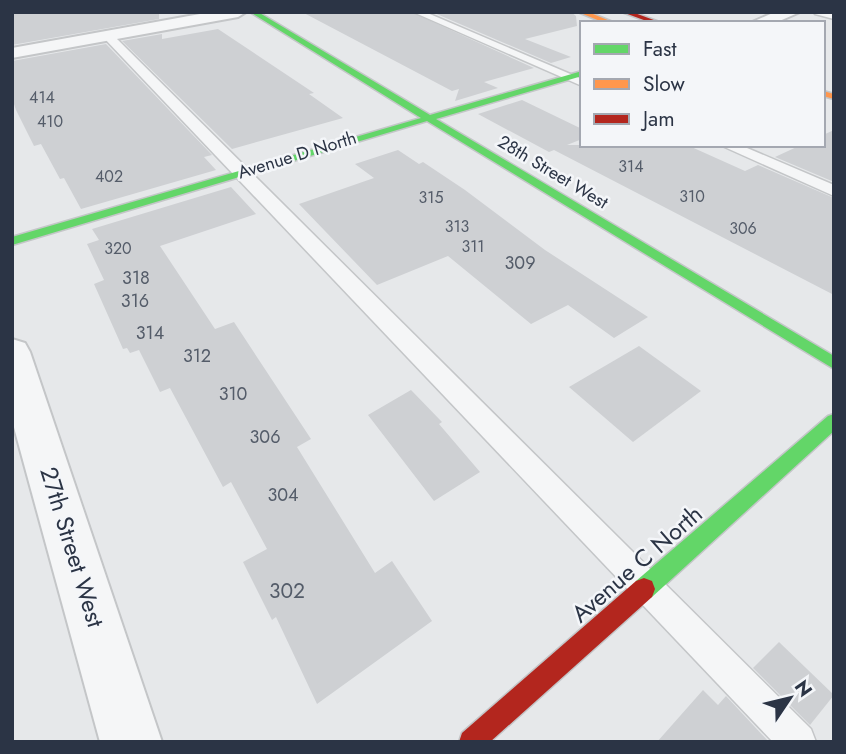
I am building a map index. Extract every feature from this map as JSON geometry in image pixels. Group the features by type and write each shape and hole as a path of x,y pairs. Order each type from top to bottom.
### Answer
{"street":[{"path":"12,53 238,12"},
{"name":"28th Street West","path":"253,12 834,363"},
{"path":"581,12 606,21"},
{"path":"625,12 653,21"},
{"path":"764,21 792,12"},
{"path":"137,15 148,17 161,26"},
{"name":"Avenue D North","path":"12,241 425,117 577,78"},
{"name":"27th Street West","path":"12,352 131,742"},
{"name":"Avenue C North","path":"471,742 834,421"}],"lane":[{"path":"417,12 577,78"},
{"path":"818,12 834,16"},
{"path":"107,36 798,742"},
{"path":"732,147 834,191"}],"building":[{"path":"12,12 159,12 159,19 12,45"},
{"path":"302,12 411,12 534,68 484,82 498,88 455,101 459,89 452,91"},
{"path":"432,12 571,12 576,16 577,26 525,39 571,57 551,63"},
{"path":"218,29 314,93 309,94 343,118 232,149 122,41 162,34 162,39"},
{"path":"106,44 212,155 204,157 216,170 81,209 64,178 60,179 41,144 34,146 16,110 12,98 12,61"},
{"path":"522,100 580,128 580,140 567,145 691,147 745,171 758,165 834,198 834,295 554,150 549,152 478,114"},
{"path":"834,130 834,182 775,157 797,147 825,147 825,134"},
{"path":"398,150 419,164 423,162 465,190 545,250 648,317 614,338 568,305 531,324 448,256 377,285 299,204 374,178 355,164"},
{"path":"231,187 256,214 160,246 215,329 234,322 311,439 297,447 375,573 392,561 432,621 317,704 276,617 272,620 243,562 267,549 231,482 223,487 170,388 160,392 139,350 130,353 127,348 123,349 94,284 104,280 87,244 99,240 92,229"},
{"path":"639,346 701,391 633,442 569,387"},
{"path":"411,390 442,422 439,424 480,472 434,501 368,415"},
{"path":"779,642 834,695 810,725 753,668"},
{"path":"703,690 718,705 726,696 769,742 657,742"}],"traffic: fast":[{"path":"253,12 834,363"},
{"path":"12,241 580,74"},
{"path":"644,589 834,421"}],"traffic: slow":[{"path":"581,12 606,21"},
{"path":"825,94 834,97"}],"traffic: jam":[{"path":"625,12 653,21"},
{"path":"471,742 644,589"}]}
